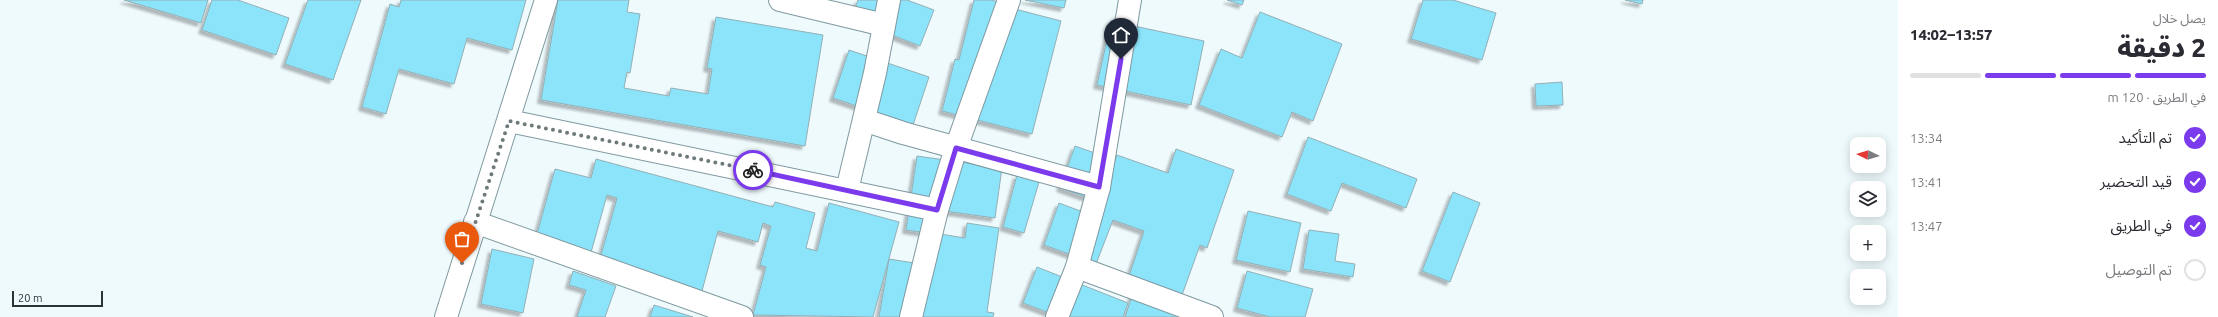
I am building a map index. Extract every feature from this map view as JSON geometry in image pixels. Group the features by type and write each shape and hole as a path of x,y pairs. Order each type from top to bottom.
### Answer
{"street":[{"path":"446,317 474,222 509,121 546,0"},
{"path":"780,0 884,25"},
{"path":"847,190 864,120 889,0"},
{"path":"911,317 937,210 956,148 1009,0"},
{"path":"1057,317 1077,267 1099,187 1130,0"},
{"path":"864,120 888,129 1099,187"},
{"path":"509,121 847,190 937,210"},
{"path":"474,222 742,317"},
{"path":"1077,267 1212,317"}],"building":[{"path":"124,0 208,0 201,23"},
{"path":"212,0 238,0 289,18 276,55 202,30"},
{"path":"308,0 361,0 333,80 285,64"},
{"path":"401,0 526,0 512,50 467,38 454,84 399,69 386,114 362,107 390,4 399,7"},
{"path":"558,0 629,0 627,12 640,14 630,73 627,72 624,88 669,96 671,88 708,94 712,69 707,68 716,17 823,35 805,146 541,100"},
{"path":"858,0 907,0 934,10 920,46 851,19"},
{"path":"974,0 991,0 1015,6 1015,9 1061,21 1032,134 942,111 955,59 959,60"},
{"path":"1025,0 1066,0 1064,8"},
{"path":"1227,0 1244,0 1242,5"},
{"path":"1423,0 1453,0 1496,13 1482,60 1411,39"},
{"path":"1625,0 1643,0 1642,4"},
{"path":"1260,12 1342,44 1313,121 1292,112 1282,137 1199,105 1221,49 1242,58"},
{"path":"1111,21 1204,41 1191,105 1097,85"},
{"path":"849,50 929,77 913,125 833,98"},
{"path":"1562,82 1563,105 1536,106 1535,84"},
{"path":"1308,137 1417,179 1406,208 1342,183 1331,211 1287,194"},
{"path":"1075,146 1112,159 1104,193 1117,155 1168,173 1176,149 1234,170 1207,248 1200,245 1182,295 1129,276 1144,231 1113,220 1096,264 1044,245 1059,203 1083,212 1088,198 1060,188"},
{"path":"917,156 1002,168 995,218 937,210 934,233 965,238 967,223 999,228 987,312 994,313 993,317 879,317 889,259 921,264 926,233 906,230"},
{"path":"596,159 773,207 775,202 815,213 806,248 817,251 829,203 899,222 873,317 753,315 766,267 760,265 771,226 763,223 758,242 718,231 702,291 599,262 617,198 607,195 590,256 535,241 555,169 591,178"},
{"path":"1017,175 1039,182 1024,233 1003,227"},
{"path":"1453,192 1480,203 1450,282 1422,271"},
{"path":"1248,211 1301,223 1290,272 1236,260"},
{"path":"1309,230 1339,234 1335,261 1355,264 1353,277 1303,269"},
{"path":"492,249 534,259 523,313 481,304"},
{"path":"1037,267 1128,303 1123,317 1060,317 1023,303"},
{"path":"573,271 616,286 605,317 577,317 586,290 569,285"},
{"path":"1247,271 1313,289 1305,317 1270,317 1237,308"},
{"path":"1133,293 1200,317 1125,317"},
{"path":"654,305 693,317 650,317"}],"way so far":[{"path":"462,263 474,222 509,121 753,170"}],"route":[{"path":"753,170 937,210 956,148 1099,187 1121,59"}]}
